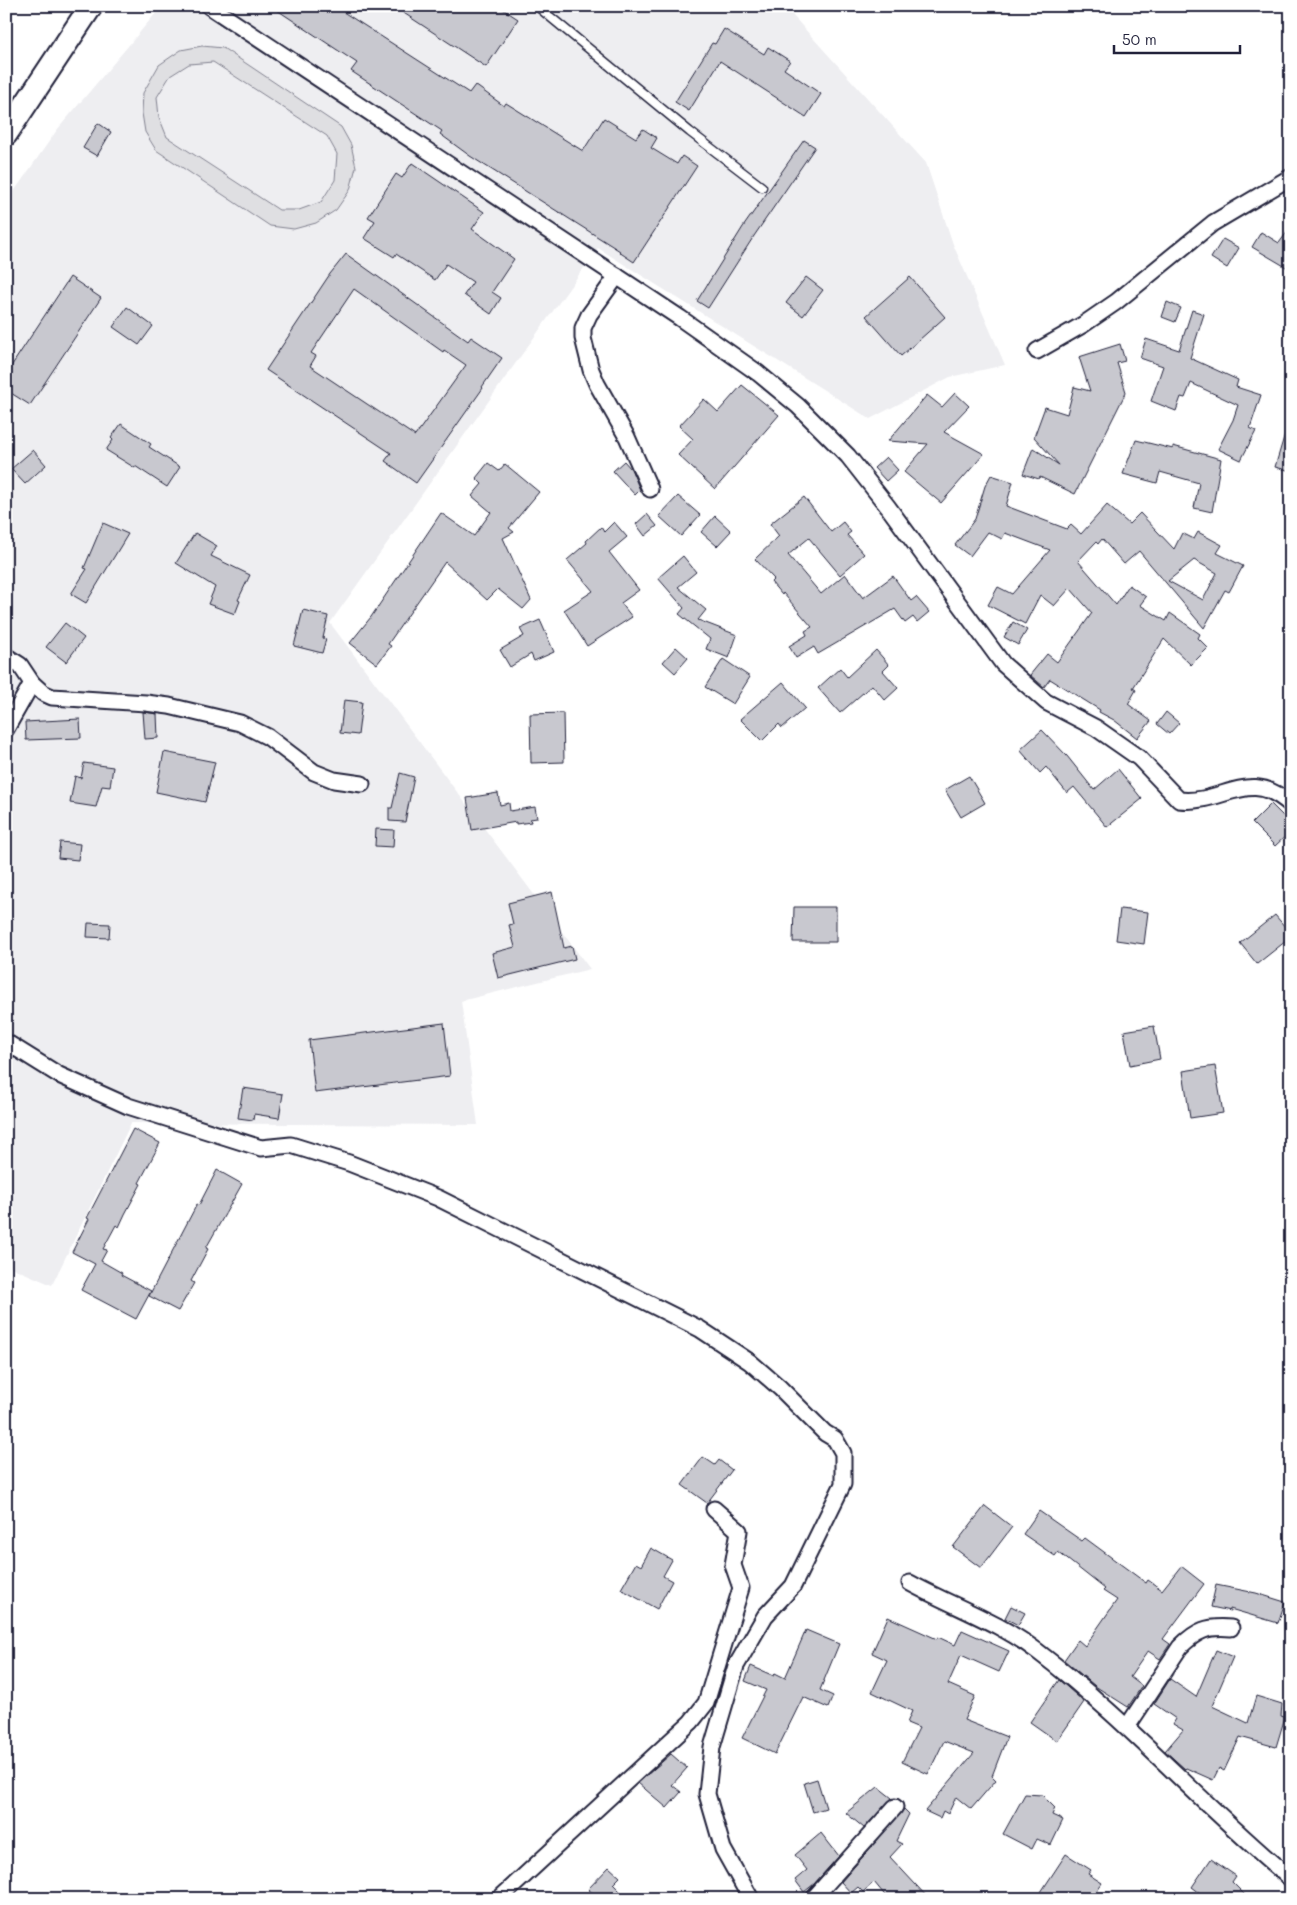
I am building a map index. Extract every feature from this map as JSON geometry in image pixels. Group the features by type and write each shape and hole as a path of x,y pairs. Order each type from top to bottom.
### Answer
{"main road":[{"path":"6,134 90,6"}],"street":[{"path":"208,6 680,318 758,373 798,406 848,456 888,507 1003,664 1046,702 1119,742 1139,758 1179,800 1192,802 1247,787 1266,788 1281,796 1291,805"},
{"path":"1037,351 1084,324 1116,302 1213,223 1291,177"},
{"path":"617,276 589,315 583,328 583,338 591,370 597,384 627,437 650,489"},
{"path":"6,656 20,665 32,683 43,693 52,697 169,706 240,723 268,737 314,772 334,780 362,784"},
{"path":"6,729 32,683"},
{"path":"6,1042 59,1074 128,1106 261,1148 291,1145 349,1163 456,1206 700,1329 750,1362 780,1388 812,1421 835,1439 843,1453 843,1484 793,1586 765,1616 736,1666 712,1747 707,1794 723,1849 751,1899"},
{"path":"499,1899 692,1722 706,1703 741,1588 733,1565 739,1532 714,1509"},
{"path":"910,1583 1004,1630 1036,1650 1127,1727 1291,1879"},
{"path":"1127,1727 1180,1647 1190,1637 1212,1626 1231,1628"},
{"path":"813,1899 895,1807"}],"lane":[{"path":"537,6 690,132 762,187"}],"shaded area":[{"path":"162,6 784,6 926,163 953,244 1005,365 950,377 870,419 598,248 330,623 590,969 461,1001 478,1125 131,1123 52,1285 6,1265 6,203 57,130"},
{"path":"202,46 223,48 341,127 351,145 356,167 350,190 336,210 316,223 294,229 270,226 156,150 145,132 142,113 143,93 159,65 181,50","holes":["213,62 327,136 337,154 335,180 321,202 299,210 279,210 167,137 159,117 157,97 170,76 189,64"]}],"building":[{"path":"271,6 334,6 469,93 475,85 504,106 506,103 583,151 604,118 636,138 643,129 657,138 651,148 677,164 682,156 697,166 634,262 620,251 470,156 440,134 442,131 351,71 357,63"},
{"path":"393,6 498,6 518,19 486,67"},
{"path":"724,29 764,54 768,47 790,61 784,69 821,94 806,117 720,61 689,111 675,102 712,43 715,44"},
{"path":"98,123 111,132 97,156 83,148"},
{"path":"804,140 815,147 754,236 708,308 697,301 743,227"},
{"path":"412,163 484,212 472,229 514,259 492,292 501,298 491,314 464,295 473,282 446,264 435,280 396,254 394,257 364,238 375,221 368,217 396,174 402,178"},
{"path":"1291,227 1291,270 1252,247 1261,232 1279,243"},
{"path":"1223,239 1239,248 1227,268 1211,258"},
{"path":"346,254 468,341 471,337 502,358 416,483 385,461 391,453 266,370 330,274","holes":["354,289 443,352 444,350 466,365 415,436 310,366 316,356 311,353"]},
{"path":"70,277 101,298 30,405 6,390 6,374"},
{"path":"806,277 823,290 803,316 786,303"},
{"path":"910,277 945,317 901,356 866,316"},
{"path":"1167,302 1181,308 1175,322 1162,317"},
{"path":"127,307 153,326 139,345 113,327"},
{"path":"1192,310 1204,314 1190,358 1238,380 1236,387 1261,395 1250,428 1256,431 1241,460 1218,449 1233,420 1238,405 1191,383 1185,398 1181,397 1176,411 1151,401 1163,366 1140,358 1146,339 1179,350"},
{"path":"1120,344 1125,361 1117,363 1126,392 1075,494 1040,477 1039,479 1023,474 1033,448 1059,465 1034,437 1045,407 1067,414 1074,387 1090,391 1079,357"},
{"path":"742,385 779,415 715,489 678,455 693,439 679,426 704,399 718,412"},
{"path":"955,393 969,406 944,432 984,454 941,503 904,472 928,444 888,441 927,395 942,407"},
{"path":"121,424 151,444 149,447 180,467 167,487 106,450 113,440 111,438"},
{"path":"1287,427 1291,427 1291,471 1275,467"},
{"path":"1136,440 1173,449 1173,446 1221,459 1212,512 1194,508 1199,483 1160,472 1157,483 1123,474"},
{"path":"33,450 46,465 25,484 11,469"},
{"path":"886,457 898,470 886,481 874,468"},
{"path":"624,461 631,469 640,490 635,495 613,471"},
{"path":"488,463 499,471 505,464 539,492 509,528 514,532 503,538 531,600 523,609 498,589 487,600 445,562 388,644 391,646 377,664 350,643 371,617 441,513 474,536 491,512 472,496 482,484 476,478"},
{"path":"991,475 1013,482 1006,506 1067,529 1071,525 1081,534 1107,505 1129,524 1140,513 1174,549 1182,533 1194,539 1198,532 1222,545 1217,553 1243,566 1229,592 1225,590 1204,628 1139,551 1124,564 1102,539 1098,544 1096,542 1078,561 1116,605 1129,585 1146,597 1140,605 1166,621 1170,613 1200,634 1198,638 1208,648 1191,665 1164,639 1133,688 1136,690 1128,704 1151,721 1137,738 1114,720 1099,712 1100,710 1050,679 1044,687 1030,675 1047,654 1057,662 1092,613 1070,588 1054,606 1040,595 1025,624 988,605 998,587 1012,594 1050,550 1005,533 1002,539 988,532 970,556 955,545 975,519 985,486","holes":["1194,560 1217,573 1203,600 1168,581"]},
{"path":"678,496 700,515 681,536 659,516"},
{"path":"804,497 831,532 843,522 851,532 847,535 864,554 840,575 809,538 788,555 821,594 845,574 863,598 893,576 911,601 916,597 929,612 917,622 913,617 905,623 895,609 818,654 814,647 796,658 789,646 807,635 805,631 812,627 771,582 774,579 755,559 779,536 770,524"},
{"path":"647,514 657,526 645,536 636,524"},
{"path":"715,516 731,531 717,546 701,532"},
{"path":"614,522 627,537 609,552 639,590 621,603 632,617 587,646 564,610 593,591 567,560 587,543 586,541 601,527 604,532"},
{"path":"103,523 128,534 86,603 71,594 87,569 84,568"},
{"path":"195,533 217,546 211,556 250,575 238,600 240,601 235,614 208,604 215,587 176,563"},
{"path":"683,556 696,572 678,587 706,610 698,620 737,635 729,658 706,649 710,639 679,614 684,608 658,578"},
{"path":"303,610 328,616 323,638 326,639 322,653 294,646"},
{"path":"540,620 554,652 534,661 531,654 510,667 500,650 524,636 520,629"},
{"path":"1013,622 1027,630 1018,645 1004,637"},
{"path":"65,623 84,638 66,662 46,647"},
{"path":"676,647 688,658 675,673 663,662"},
{"path":"876,650 889,665 883,671 898,688 885,700 872,685 840,713 818,688 840,668 847,677"},
{"path":"723,659 750,677 733,704 705,687"},
{"path":"783,682 805,708 782,728 779,724 762,741 740,719"},
{"path":"344,700 362,702 358,735 340,733"},
{"path":"143,712 157,714 158,738 145,739"},
{"path":"1166,712 1179,723 1169,734 1157,724"},
{"path":"563,713 564,762 531,763 530,714"},
{"path":"80,719 81,738 26,740 25,722"},
{"path":"1042,730 1067,756 1094,790 1118,769 1142,799 1107,827 1074,787 1067,793 1046,767 1040,773 1020,750"},
{"path":"164,752 215,762 205,802 156,792"},
{"path":"84,763 113,767 110,787 102,786 96,807 70,803 75,776 81,778"},
{"path":"400,773 414,777 405,822 389,821 389,808 392,808"},
{"path":"969,776 985,803 961,817 945,790"},
{"path":"498,793 500,805 509,803 510,811 535,807 537,818 530,819 531,822 516,824 516,822 472,830 467,798"},
{"path":"1271,804 1291,824 1291,831 1275,846 1252,823"},
{"path":"376,829 394,830 393,847 375,846"},
{"path":"60,842 80,844 78,860 58,858"},
{"path":"552,892 564,948 572,946 575,959 498,978 492,953 515,947 509,925 513,924 508,903"},
{"path":"794,907 836,907 836,942 793,942"},
{"path":"1120,909 1148,912 1144,944 1116,940"},
{"path":"1275,915 1291,934 1291,937 1257,964 1240,943"},
{"path":"88,923 110,924 109,938 87,937"},
{"path":"444,1023 450,1076 315,1093 309,1040"},
{"path":"1154,1026 1160,1059 1130,1065 1124,1031"},
{"path":"1215,1066 1223,1113 1190,1118 1183,1071"},
{"path":"243,1088 283,1094 279,1118 254,1114 253,1120 238,1118"},
{"path":"133,1129 160,1143 119,1227 116,1225 103,1249 107,1250 101,1261 122,1273 121,1275 151,1291 136,1319 81,1290 95,1264 72,1252 89,1219 87,1218"},
{"path":"217,1170 242,1184 206,1248 208,1249 191,1281 194,1283 178,1311 149,1296"},
{"path":"703,1457 715,1465 719,1460 732,1470 707,1503 682,1485"},
{"path":"985,1506 1012,1527 981,1568 953,1547"},
{"path":"1039,1511 1082,1541 1085,1538 1146,1583 1148,1580 1162,1590 1181,1566 1204,1584 1163,1639 1170,1644 1160,1659 1148,1651 1130,1677 1142,1686 1128,1707 1095,1686 1064,1660 1078,1640 1085,1646 1117,1600 1103,1591 1105,1589 1058,1552 1055,1556 1023,1534"},
{"path":"651,1548 672,1560 663,1576 672,1581 657,1609 621,1589 636,1563 641,1566"},
{"path":"1216,1585 1256,1593 1285,1602 1278,1623 1230,1609 1230,1611 1211,1607"},
{"path":"1011,1606 1025,1613 1018,1625 1005,1618"},
{"path":"888,1617 955,1645 962,1630 1009,1651 999,1672 961,1655 948,1684 975,1696 964,1720 1007,1737 992,1776 996,1780 971,1809 956,1797 948,1814 943,1811 940,1818 925,1811 974,1753 944,1741 928,1774 902,1762 919,1728 907,1723 912,1711 872,1692 887,1660 872,1653"},
{"path":"806,1630 839,1644 820,1690 833,1696 828,1708 803,1697 775,1754 742,1738 766,1690 745,1681 751,1666 774,1676 775,1673 785,1678"},
{"path":"1216,1650 1233,1657 1212,1706 1248,1723 1256,1696 1282,1704 1281,1716 1285,1717 1276,1747 1240,1737 1224,1771 1219,1768 1213,1780 1185,1769 1165,1751 1183,1730 1173,1724 1176,1719 1154,1704 1170,1679 1196,1697"},
{"path":"1059,1680 1084,1702 1057,1741 1030,1722"},
{"path":"671,1754 687,1768 672,1785 681,1792 667,1808 638,1783"},
{"path":"817,1779 826,1808 813,1812 804,1783"},
{"path":"878,1787 892,1798 864,1828 846,1813"},
{"path":"1025,1794 1042,1795 1055,1808 1052,1815 1063,1820 1051,1845 1037,1839 1032,1849 1003,1834"},
{"path":"904,1809 909,1814 896,1841 902,1844 890,1857 929,1899 888,1899 874,1882 863,1892 858,1887 851,1893 841,1882"},
{"path":"821,1833 839,1856 814,1884 804,1892 795,1880 807,1870 795,1855"},
{"path":"1066,1854 1091,1870 1088,1874 1102,1883 1091,1899 1052,1899 1041,1892"},
{"path":"1211,1859 1236,1876 1232,1882 1249,1899 1208,1899 1192,1887"},
{"path":"609,1867 620,1877 613,1884 628,1899 599,1899 588,1889"}]}
